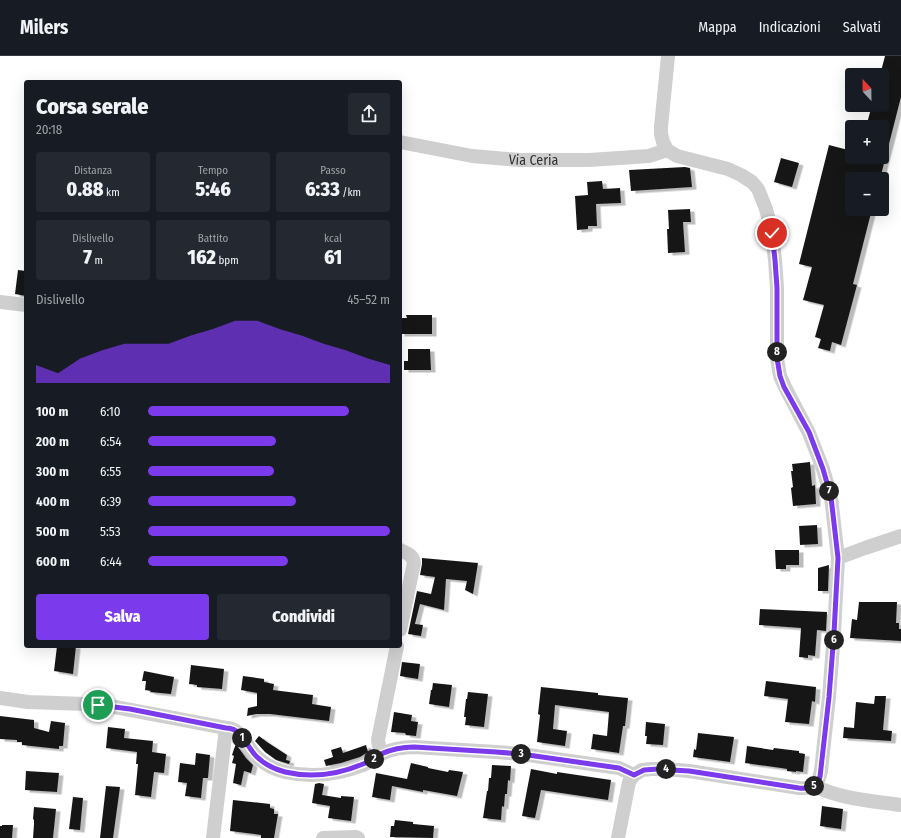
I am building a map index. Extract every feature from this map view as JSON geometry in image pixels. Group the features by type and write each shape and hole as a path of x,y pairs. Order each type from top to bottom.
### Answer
{"street":[{"path":"668,56 661,127 663,142 667,150 677,156 734,171 752,182 758,189 766,209 772,233 775,260 777,288 777,358 780,376 784,387 809,432 823,469 831,497 838,558 836,614 820,777 815,786"},
{"name":"Via Ceria","path":"402,142 472,156 520,160 589,160 649,156 667,150"},
{"path":"0,302 24,305"},
{"path":"838,558 901,536"},
{"path":"402,551 414,558 402,620"},
{"path":"382,754 378,740 396,648"},
{"path":"0,698 28,702 86,704 115,707 233,729 238,732 254,755 262,762 278,770 312,776 332,774 364,764 391,750 403,747 496,752 568,760 619,768 634,775"},
{"path":"213,838 226,728"},
{"path":"618,838 628,785 634,775 644,770 665,769 689,771 799,788 815,786 842,796 901,805"},
{"path":"323,838 358,838"}],"building":[{"path":"885,56 901,56 901,97 889,144 889,120 868,120 870,112 889,112 889,68 882,68"},
{"path":"829,145 845,149 845,164 884,164 882,172 845,172 845,216 870,216 853,284 857,285 841,345 832,342 830,351 818,348 821,339 815,337 824,305 803,300 812,267 799,264"},
{"path":"781,158 799,163 792,187 774,182"},
{"path":"690,168 692,187 631,191 629,170"},
{"path":"602,181 603,189 620,188 621,203 596,204 597,226 588,226 588,229 577,230 575,196 588,195 587,182"},
{"path":"690,209 691,222 683,222 685,252 668,253 668,210"},
{"path":"18,270 24,271 24,296 15,294"},
{"path":"406,315 432,315 432,334 402,334 402,318 407,318"},
{"path":"408,349 430,349 431,370 404,370 404,361 408,361"},
{"path":"810,462 812,486 815,485 816,504 793,506 791,488 793,487 791,471 793,471 792,464"},
{"path":"817,525 818,544 800,545 799,526"},
{"path":"775,550 799,550 799,565 786,565 786,569 776,569"},
{"path":"422,558 478,563 473,594 465,590 467,581 446,579 444,610 420,604 415,624 423,625 421,636 408,634 417,591 431,594 435,577 420,575"},
{"path":"829,565 828,591 818,591 818,568"},
{"path":"859,602 897,602 896,623 899,623 899,629 901,629 901,641 850,638 852,619 857,620"},
{"path":"760,609 827,612 826,631 817,630 815,656 808,655 808,658 799,657 801,628 759,625"},
{"path":"57,648 76,648 73,674 54,671"},
{"path":"402,662 420,664 418,679 400,676"},
{"path":"191,665 224,669 222,689 197,687 197,685 189,684"},
{"path":"144,671 174,677 171,694 150,692 151,691 145,690 146,681 142,681"},
{"path":"243,676 264,679 264,682 274,684 273,690 313,695 312,704 331,707 329,721 270,714 256,714 247,716 248,708 257,706 257,693 241,690"},
{"path":"766,681 816,687 815,702 812,701 809,724 785,722 788,699 764,696"},
{"path":"433,683 452,685 449,707 429,704"},
{"path":"541,687 628,698 625,726 623,726 619,753 591,749 593,734 607,736 609,712 555,705 553,729 567,731 565,746 537,742"},
{"path":"468,692 488,694 484,727 465,725 466,717 464,717"},
{"path":"875,696 886,696 883,730 892,731 891,741 843,738 844,727 854,728 856,702 874,704"},
{"path":"394,712 412,715 411,721 418,722 416,736 406,735 405,733 391,732"},
{"path":"0,716 34,720 34,728 49,732 51,721 65,723 63,746 59,746 59,749 22,745 22,742 17,742 17,740 0,739"},
{"path":"646,722 665,724 663,745 646,744"},
{"path":"108,727 125,729 124,738 153,741 152,752 166,754 164,773 154,772 151,797 135,795 138,764 136,764 137,752 106,748"},
{"path":"698,733 734,737 730,762 693,757 694,749 696,750"},
{"path":"259,736 287,755 286,760 290,761 289,764 276,760 265,752 255,741"},
{"path":"236,744 253,765 251,773 244,771 241,785 233,783 236,764 232,763 234,756 232,755"},
{"path":"366,745 368,752 360,757 326,766 324,760 333,757 331,750 341,747 343,753"},
{"path":"747,746 773,750 774,748 799,751 799,753 805,754 803,772 787,771 787,769 745,763"},
{"path":"196,753 210,755 208,778 203,778 201,798 185,796 187,783 178,782 180,763 195,765"},
{"path":"411,763 448,772 449,770 463,772 457,796 423,790 423,792 392,786 390,800 372,797 376,773 407,779"},
{"path":"492,765 511,766 510,781 508,780 504,807 502,806 501,820 483,818"},
{"path":"531,769 557,774 557,772 611,780 608,800 541,790 535,818 522,816"},
{"path":"26,771 59,773 57,792 25,790"},
{"path":"315,784 324,784 322,795 341,798 341,796 354,797 351,821 328,818 330,806 312,803"},
{"path":"106,786 120,787 113,838 100,838"},
{"path":"73,797 83,798 80,830 69,829"},
{"path":"233,800 270,804 270,808 274,809 274,814 278,814 274,838 261,838 261,835 230,831"},
{"path":"822,806 843,809 841,829 820,826"},
{"path":"34,807 56,809 53,838 33,838"},
{"path":"395,820 413,822 413,824 434,826 433,838 390,837 391,826 394,826"},
{"path":"13,825 12,838 0,838 0,826"}],"route":[{"path":"98,705 130,709 233,729 238,732 254,755 262,762 285,772 312,776 332,774 354,768 391,750 403,747 414,747 521,754 619,768 634,775 642,770 665,769 689,771 799,788 811,788 815,786 820,777 829,697 836,614 838,558 831,497 823,469 809,432 784,387 780,376 777,358 777,288 772,233"}]}
